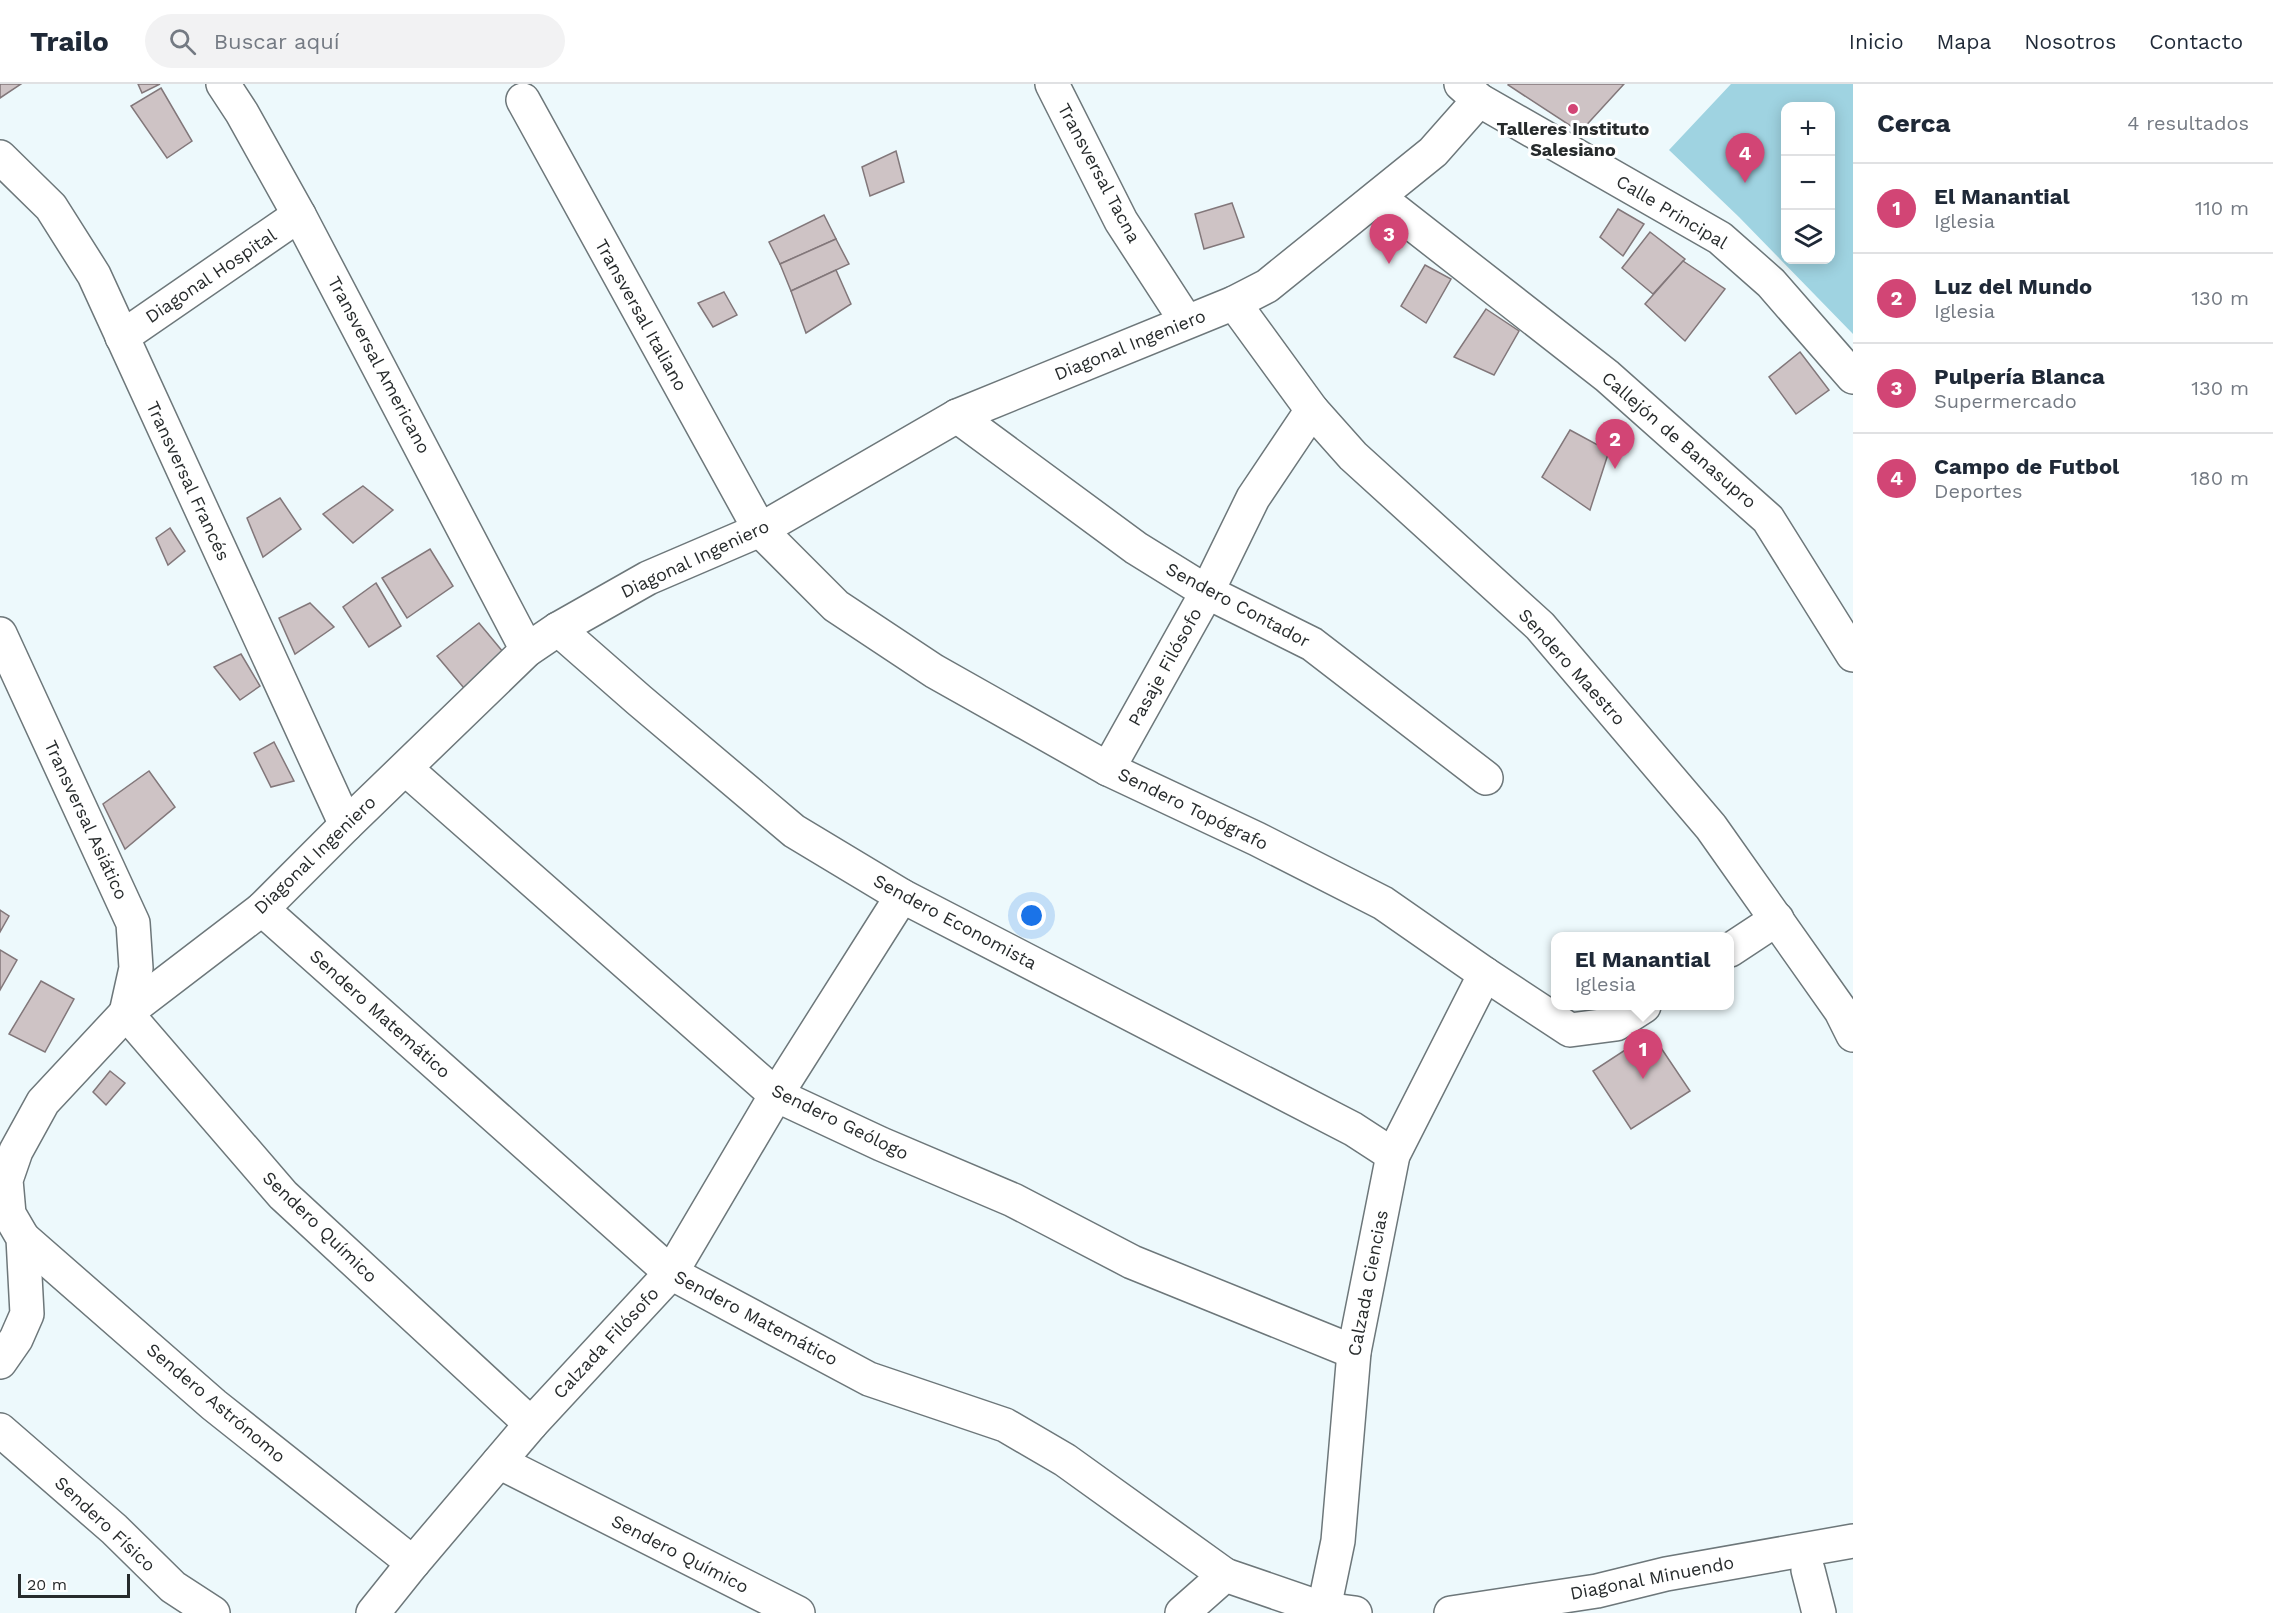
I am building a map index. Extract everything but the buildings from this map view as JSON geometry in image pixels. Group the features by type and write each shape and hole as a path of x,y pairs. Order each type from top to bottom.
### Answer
{"street":[{"name":"Transversal Americano","path":"223,84 242,112 299,215 527,650"},
{"name":"Transversal Tacna","path":"1052,84 1120,221 1186,321"},
{"name":"Diagonal Ingeniero","path":"0,1362 16,1340 27,1314 23,1238 9,1214 6,1180 16,1152 43,1102 126,1013 262,909 527,650 558,629 648,578 759,530 957,416 1234,303 1267,286 1433,152 1470,92"},
{"name":"Calle Principal","path":"1470,92 1720,238 1771,283 1853,377"},
{"name":"Transversal Italiano","path":"523,100 759,530"},
{"name":"Transversal Francés","path":"0,157 51,207 94,276 346,825"},
{"name":"Callejón de Banasupro","path":"1378,197 1607,376 1767,519 1853,655"},
{"name":"Diagonal Hospital","path":"122,337 299,215"},
{"name":"Sendero Maestro","path":"1234,303 1312,410 1353,456 1540,626 1711,826 1849,1016"},
{"name":"Pasaje Filósofo","path":"1108,769 1207,592 1253,498 1312,410"},
{"name":"Sendero Contador","path":"957,416 1136,548 1207,592 1312,644 1486,778"},
{"name":"Sendero Topógrafo","path":"759,530 836,606 934,671 1108,769 1257,839 1383,903 1485,975 1570,1030 1616,1024 1637,1010"},
{"name":"Sendero Economista","path":"558,629 794,831 902,896 1353,1129 1394,1155"},
{"name":"Transversal Asiático","path":"0,634 134,923 136,968 126,1013"},
{"name":"Sendero Geólogo","path":"406,768 776,1095 881,1144 1013,1200 1132,1262 1354,1352"},
{"name":"Calzada Filósofo","path":"373,1613 498,1462 671,1273 776,1095 902,896"},
{"name":"Sendero Matemático","path":"262,909 671,1273 869,1379 1005,1425 1065,1460 1225,1575 1334,1612"},
{"path":"1734,947 1777,919"},
{"name":"Calzada Ciencias","path":"1334,1612 1354,1352 1394,1155 1485,975"},
{"name":"Sendero Químico","path":"126,1013 283,1195 531,1425"},
{"name":"Sendero Astrónomo","path":"23,1238 214,1405 413,1563"},
{"name":"Sendero Físico","path":"0,1430 114,1528 173,1587 213,1613"},
{"name":"Sendero Químico","path":"498,1462 798,1613"},
{"name":"Diagonal Minuendo","path":"1451,1613 1597,1591 1666,1574 1853,1541"},
{"path":"1808,1570 1820,1613"},
{"path":"1182,1613 1225,1575"}],"shaded area":[{"path":"1731,84 1853,84 1853,334 1785,264 1835,264 1835,102 1781,102 1781,260 1669,150"}],"place":[{"name":"Talleres Instituto Salesiano","path":"1573,109"},
{"name":"Campo de Futbol","path":"1745,183"},
{"name":"Pulpería Blanca","path":"1389,264"},
{"name":"Luz del Mundo","path":"1615,469"},
{"name":"El Manantial","path":"1643,1079"}]}
